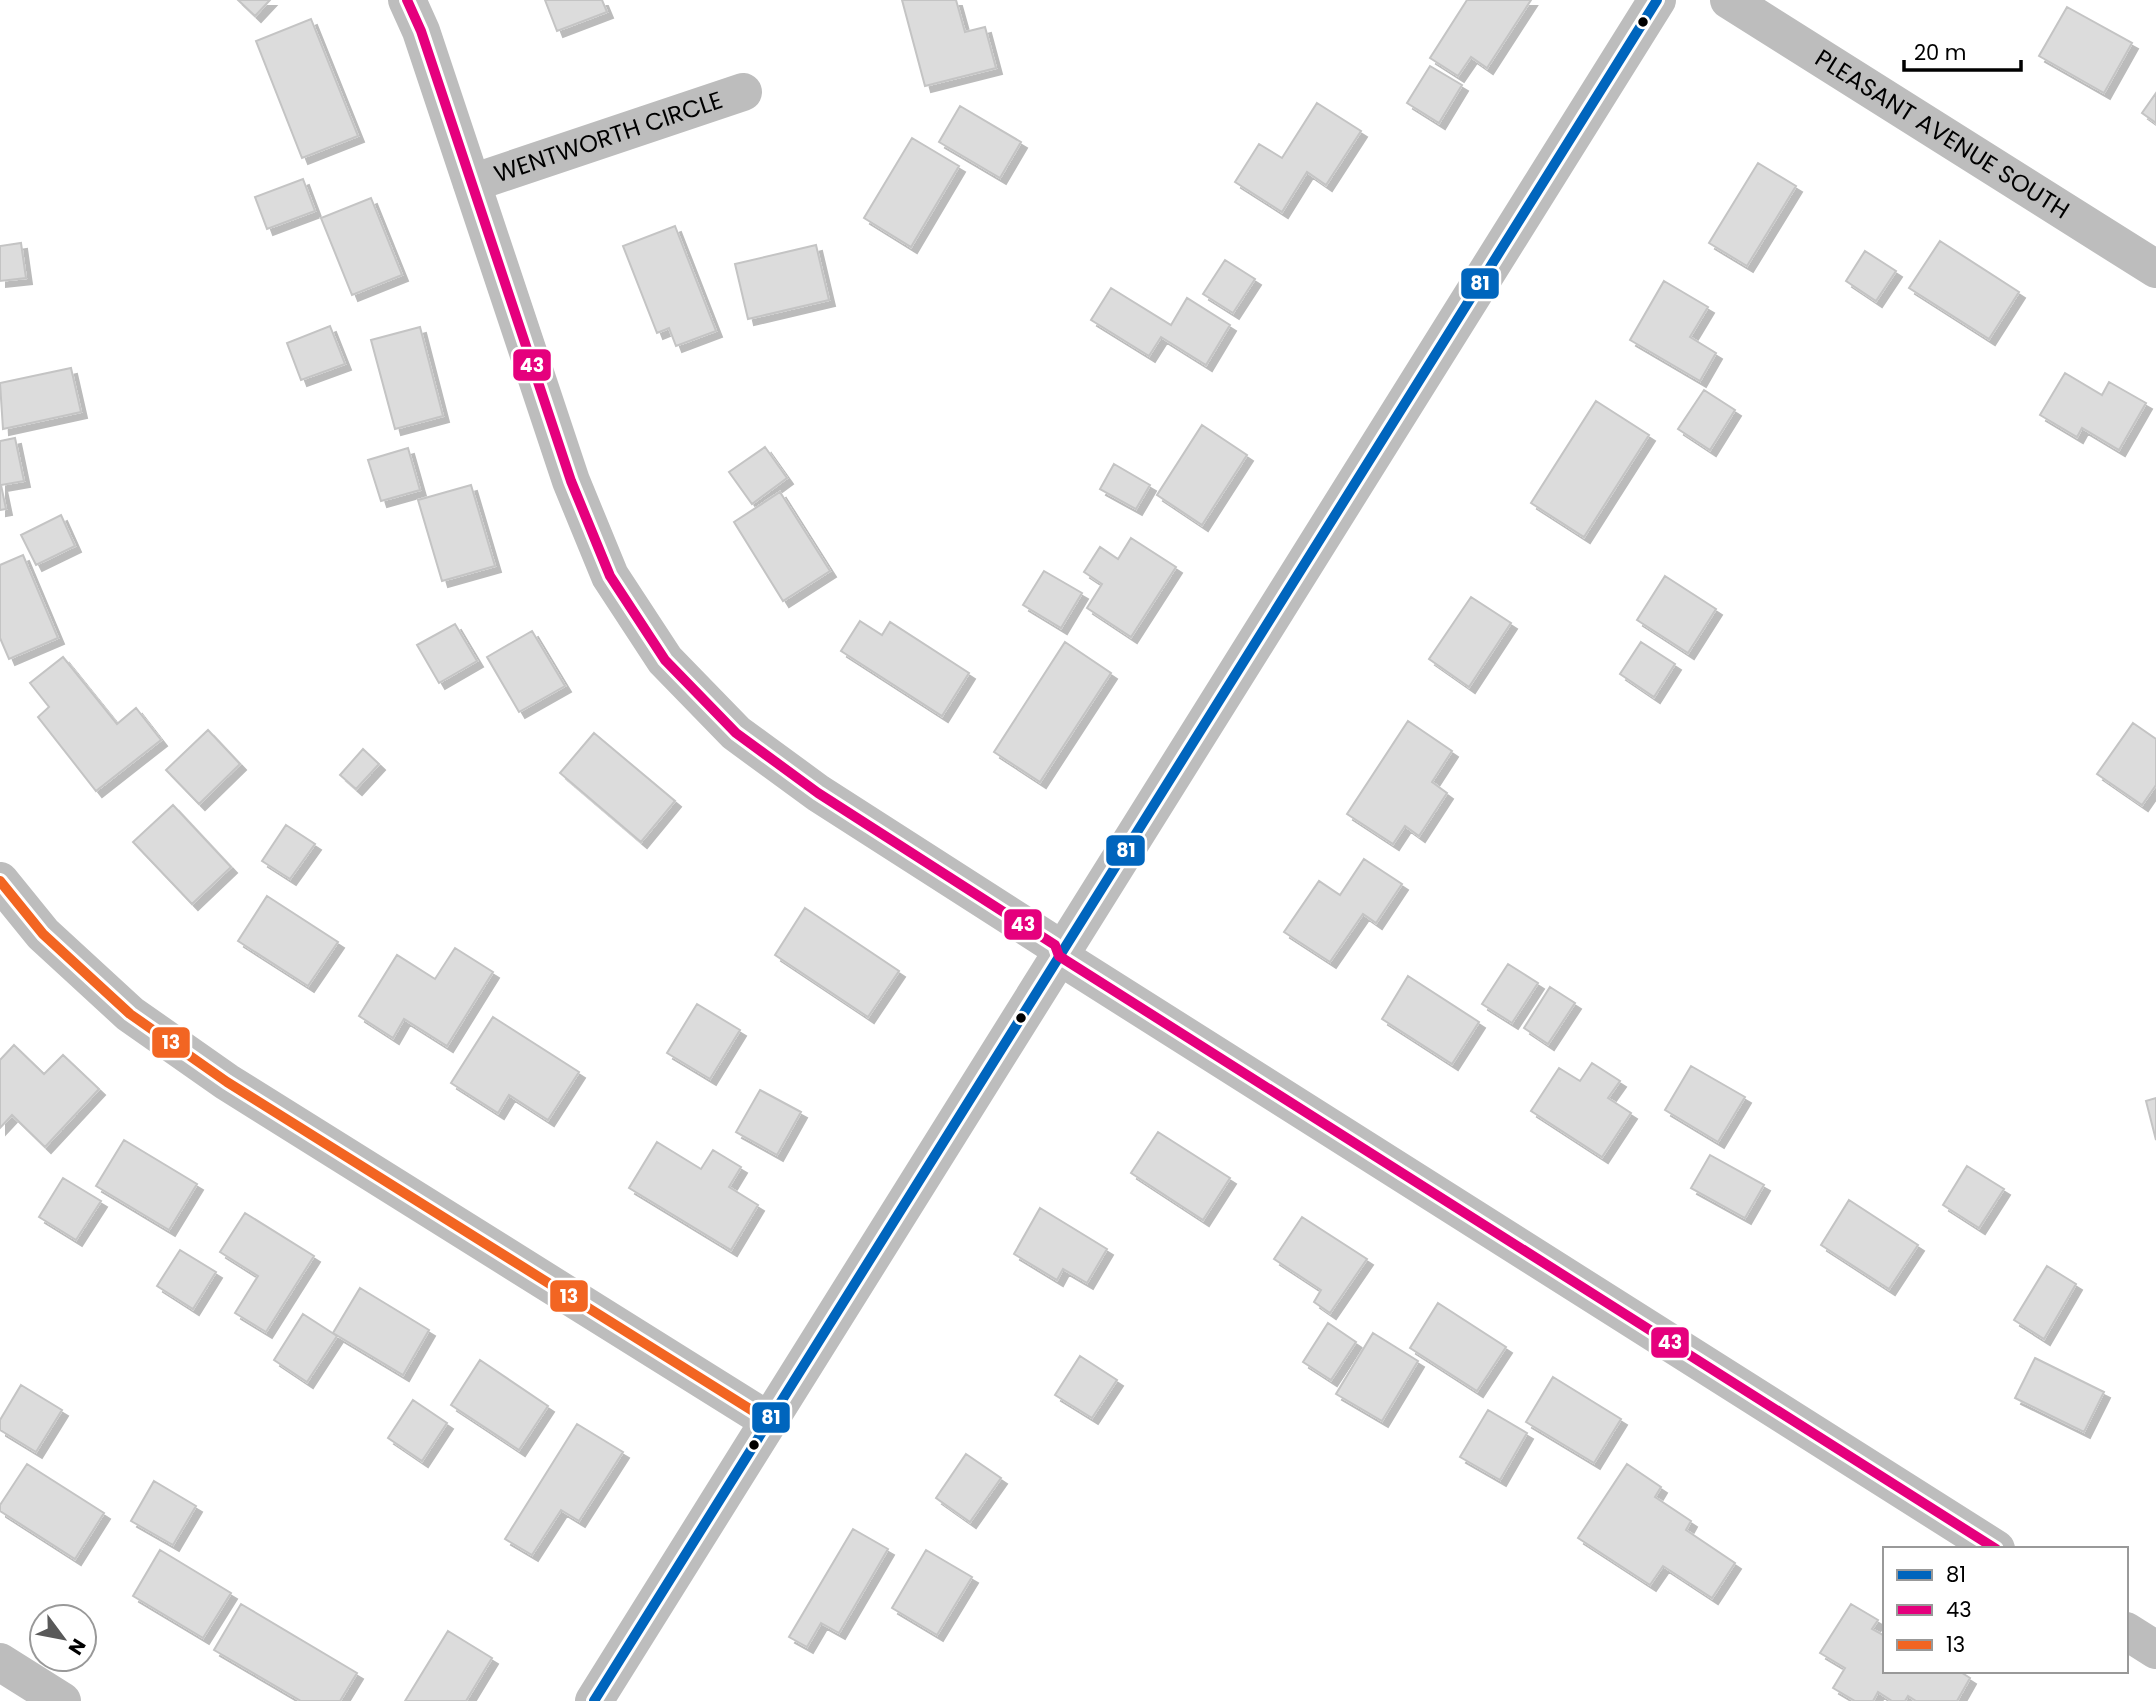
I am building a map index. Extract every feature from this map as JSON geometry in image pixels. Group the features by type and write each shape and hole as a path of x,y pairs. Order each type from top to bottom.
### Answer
{"street":[{"path":"407,0 421,31 570,481 610,576 665,660 736,733 818,793 1055,945 1059,956 1993,1547"},
{"path":"594,1701 1657,0"},
{"name":"PLEASANT AVENUE SOUTH","path":"1729,0 2156,269"},
{"name":"WENTWORTH CIRCLE","path":"471,183 743,92"},
{"path":"0,881 43,934 130,1014 227,1082 769,1421"},
{"path":"2128,1632 2156,1650"},
{"path":"0,1662 62,1701"}],"building":[{"path":"238,0 270,0 255,16"},
{"path":"545,0 602,0 607,12 557,31"},
{"path":"902,0 956,0 965,32 985,27 996,68 925,86"},
{"path":"1467,0 1531,0 1487,68 1471,57 1458,76 1430,58"},
{"path":"2067,7 2132,43 2104,93 2039,56"},
{"path":"311,19 358,136 302,158 256,41"},
{"path":"1430,66 1462,85 1439,123 1407,103"},
{"path":"2156,93 2156,123 2142,113"},
{"path":"1317,103 1361,131 1326,185 1307,172 1282,212 1235,182 1259,144 1282,158"},
{"path":"960,106 1021,142 1000,178 939,142"},
{"path":"912,138 959,166 911,247 864,218"},
{"path":"1758,163 1796,186 1747,266 1709,243"},
{"path":"303,179 315,211 267,229 255,197"},
{"path":"371,198 402,275 352,295 321,218"},
{"path":"675,226 716,331 676,346 669,328 657,333 623,246"},
{"path":"1940,241 2019,292 1989,339 1909,288"},
{"path":"21,243 26,278 0,281 0,246"},
{"path":"816,245 829,300 748,319 735,264"},
{"path":"1865,251 1896,271 1876,301 1846,281"},
{"path":"1225,260 1255,279 1233,313 1203,294"},
{"path":"1664,281 1708,307 1690,337 1716,353 1700,381 1630,340"},
{"path":"1111,288 1171,325 1187,298 1230,325 1206,365 1161,337 1149,356 1091,320"},
{"path":"330,326 345,364 301,380 287,343"},
{"path":"420,327 443,416 395,429 371,340"},
{"path":"71,368 81,412 3,429 0,383"},
{"path":"2065,373 2102,395 2109,382 2146,403 2119,450 2082,428 2077,437 2040,415"},
{"path":"1704,390 1735,410 1710,450 1678,429"},
{"path":"1596,401 1649,435 1584,537 1531,503"},
{"path":"1202,425 1247,455 1202,525 1157,495"},
{"path":"15,438 24,481 1,485 6,509 0,510 0,441"},
{"path":"765,447 787,478 752,504 729,472"},
{"path":"408,448 420,490 381,501 368,460"},
{"path":"1114,464 1150,485 1136,509 1100,489"},
{"path":"471,485 495,566 442,581 418,500"},
{"path":"780,492 830,571 783,601 734,522"},
{"path":"61,515 75,546 36,565 21,535"},
{"path":"1131,538 1176,567 1131,637 1087,608 1102,584 1084,572 1100,547 1118,559"},
{"path":"23,555 58,638 9,659 0,638 0,565"},
{"path":"1044,571 1082,593 1061,628 1023,605"},
{"path":"1665,576 1716,609 1688,653 1637,620"},
{"path":"1471,597 1511,623 1469,687 1429,659"},
{"path":"860,621 882,635 890,622 969,673 942,716 841,651"},
{"path":"455,624 477,661 439,683 417,645"},
{"path":"532,631 565,686 519,712 487,657"},
{"path":"1065,642 1111,673 1040,782 994,752"},
{"path":"1641,642 1675,664 1654,697 1620,674"},
{"path":"63,657 117,724 136,708 161,740 96,791 38,717 49,707 30,683"},
{"path":"1408,721 1452,751 1432,782 1447,793 1419,836 1405,826 1393,844 1347,814"},
{"path":"2133,723 2156,739 2156,785 2142,805 2097,774"},
{"path":"208,730 240,764 199,804 166,770"},
{"path":"594,733 675,801 641,842 560,773"},
{"path":"363,749 379,764 356,789 340,775"},
{"path":"173,805 231,867 192,904 133,842"},
{"path":"286,825 315,844 290,879 262,861"},
{"path":"1364,859 1402,884 1376,923 1363,914 1330,962 1284,932 1319,881 1340,895"},
{"path":"267,896 338,942 308,986 238,941"},
{"path":"805,908 899,971 868,1017 775,955"},
{"path":"455,948 493,972 447,1046 404,1019 393,1038 359,1016 397,955 435,979"},
{"path":"1508,964 1538,983 1512,1023 1482,1004"},
{"path":"1408,976 1479,1022 1452,1064 1382,1019"},
{"path":"1550,987 1575,1003 1548,1044 1524,1028"},
{"path":"697,1004 740,1030 710,1079 667,1053"},
{"path":"493,1017 579,1072 548,1120 509,1095 498,1113 451,1083"},
{"path":"14,1045 44,1074 63,1055 99,1089 45,1147 12,1115 0,1128 0,1060"},
{"path":"1592,1063 1620,1081 1608,1098 1631,1113 1602,1157 1531,1111 1559,1068 1580,1081"},
{"path":"1691,1066 1745,1097 1718,1142 1665,1110"},
{"path":"760,1090 801,1112 777,1155 736,1132"},
{"path":"2156,1098 2156,1140 2146,1101"},
{"path":"1158,1132 1230,1178 1203,1220 1131,1173"},
{"path":"124,1140 197,1184 169,1230 96,1186"},
{"path":"657,1142 701,1169 713,1150 741,1167 729,1187 758,1205 731,1250 629,1188"},
{"path":"1710,1155 1764,1185 1745,1218 1691,1188"},
{"path":"1967,1166 2004,1189 1979,1228 1943,1205"},
{"path":"63,1178 101,1201 76,1240 39,1217"},
{"path":"1849,1200 1918,1245 1889,1289 1821,1245"},
{"path":"1040,1208 1107,1249 1087,1283 1063,1269 1057,1280 1014,1254"},
{"path":"245,1213 314,1256 266,1332 235,1313 258,1276 220,1252"},
{"path":"1302,1217 1367,1259 1330,1313 1314,1302 1321,1290 1274,1259"},
{"path":"180,1250 216,1272 193,1309 157,1286"},
{"path":"2047,1266 2076,1284 2044,1339 2014,1320"},
{"path":"360,1288 429,1330 403,1375 333,1333"},
{"path":"1438,1303 1506,1347 1477,1391 1410,1348"},
{"path":"303,1314 337,1336 307,1382 274,1360"},
{"path":"1328,1323 1356,1342 1331,1380 1303,1362"},
{"path":"1373,1333 1418,1361 1382,1421 1336,1394"},
{"path":"1080,1356 1117,1380 1092,1418 1055,1395"},
{"path":"2035,1358 2104,1392 2084,1432 2015,1398"},
{"path":"480,1360 548,1406 519,1450 451,1405"},
{"path":"1553,1377 1621,1419 1594,1463 1526,1422"},
{"path":"21,1385 62,1410 36,1452 0,1430 0,1420"},
{"path":"413,1400 447,1423 422,1461 388,1438"},
{"path":"1488,1410 1527,1433 1500,1480 1460,1457"},
{"path":"577,1424 623,1452 579,1521 561,1510 532,1555 505,1539"},
{"path":"966,1454 1001,1478 970,1522 936,1498"},
{"path":"27,1464 104,1513 75,1559 0,1511 0,1505"},
{"path":"1627,1464 1661,1487 1655,1497 1691,1521 1686,1530 1735,1563 1712,1598 1663,1566 1650,1585 1578,1538"},
{"path":"154,1481 196,1506 173,1545 131,1521"},
{"path":"853,1529 888,1549 839,1633 821,1623 807,1647 789,1637"},
{"path":"160,1550 231,1593 203,1638 133,1596"},
{"path":"926,1550 972,1577 937,1635 892,1608"},
{"path":"241,1604 357,1673 340,1701 301,1701 214,1650"},
{"path":"1851,1604 1878,1620 1872,1629 1883,1635 1883,1673 1962,1673 1970,1678 1957,1701 1916,1701 1908,1696 1905,1701 1892,1701 1878,1692 1873,1701 1855,1701 1833,1688 1845,1668 1820,1653"},
{"path":"448,1631 492,1658 466,1701 405,1701"}],"transit line":[{"name":"43","path":"407,0 421,31 571,481 610,576 665,660 736,733 818,793 1055,945 1059,956 1993,1547"},
{"name":"81","path":"594,1701 1657,0"},
{"name":"13","path":"0,881 43,934 130,1014 227,1082 769,1421"}]}
